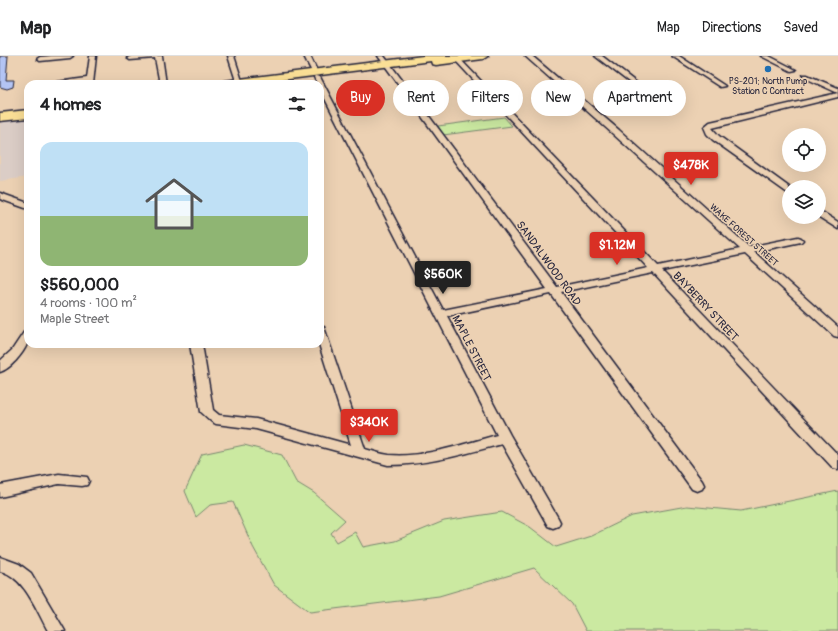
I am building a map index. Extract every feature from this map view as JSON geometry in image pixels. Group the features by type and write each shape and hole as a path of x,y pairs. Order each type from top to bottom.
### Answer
{"highway":[{"path":"287,80 386,62 483,56"},
{"path":"268,80 316,75"},
{"path":"1,115 24,108"},
{"path":"1,115 24,114"}],"street":[{"path":"40,59 70,56"},
{"path":"90,80 93,56"},
{"path":"130,58 159,56 162,80"},
{"path":"231,56 239,80"},
{"name":"MAPLE STREET","path":"307,56 319,80"},
{"name":"WAKE FOREST STREET","path":"528,56 616,132 838,333"},
{"path":"598,56 629,80"},
{"path":"675,56 722,86"},
{"path":"764,56 793,70"},
{"name":"BAYBERRY STREET","path":"453,58 655,269 838,464"},
{"name":"SANDALWOOD ROAD","path":"386,62 697,485"},
{"path":"805,76 838,91"},
{"name":"MAPLE STREET","path":"324,90 505,438 552,522"},
{"path":"782,186 716,138 710,132 708,127 713,124 838,95"},
{"path":"0,196 24,205"},
{"path":"834,218 838,226"},
{"path":"440,314 798,240"},
{"path":"0,368 16,353 24,341"},
{"path":"324,342 360,453"},
{"path":"197,348 207,412 216,419 256,424 388,460 418,460 505,438"},
{"path":"0,491 59,479 82,481"},
{"path":"0,564 12,567 26,578 57,631"}],"shaded area":[{"path":"24,118 24,178 0,181 0,121"}],"green space":[{"path":"504,117 512,126 443,135 438,126"},
{"path":"244,445 282,455 296,482 314,493 345,520 331,533 337,542 355,532 363,547 395,541 444,521 502,512 530,527 556,547 591,536 632,516 687,506 741,511 838,491 838,631 586,631 572,604 534,568 439,596 310,612 274,585 253,547 233,502 210,505 196,517 185,491 202,454"}],"building":[{"path":"0,56 8,56 6,80 14,80 13,87 7,89 0,87"}],"place":[{"name":"PS-201; North Pump Station C Contract","path":"768,69"}]}
